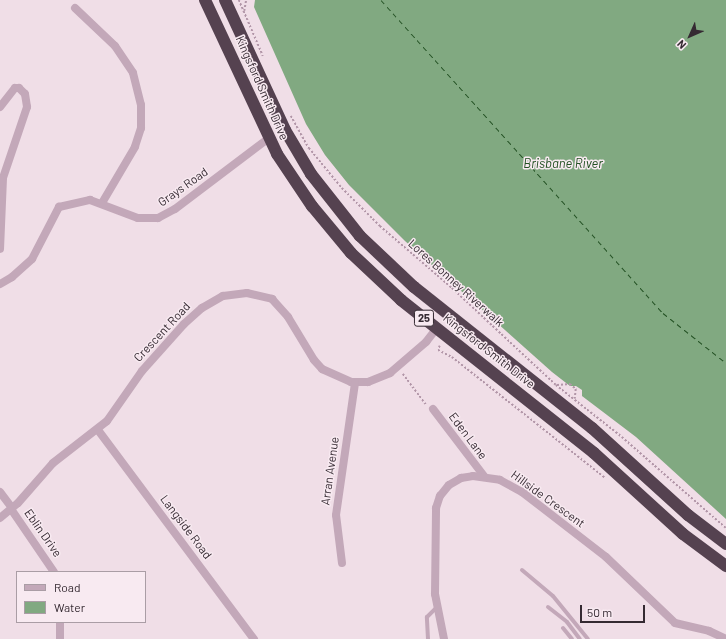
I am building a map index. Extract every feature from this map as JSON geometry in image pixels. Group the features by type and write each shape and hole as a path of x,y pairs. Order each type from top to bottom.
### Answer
{"highway":[{"name":"Kingsford Smith Drive","path":"205,0 269,138 300,190 336,237 384,285 594,453 683,534 726,566"},
{"name":"Kingsford Smith Drive","path":"225,0 285,130 311,174 360,236 419,292 610,443 688,515 726,544"}],"street":[{"path":"76,8 115,46 135,78 141,105 140,128 135,147 102,203"},
{"path":"0,107 10,92 19,88 25,94 27,105 3,178 0,248"},
{"name":"Grays Road","path":"0,284 12,277 32,259 44,240 58,208 82,200 102,203 142,219 161,217 269,138"},
{"name":"Crescent Road","path":"0,518 12,509 53,463 98,430 111,416 161,348 184,324 212,301 234,293 263,296 276,302 288,317 314,360 322,369 342,380 354,383"},
{"path":"354,383 372,380 390,373 422,345 437,328"},
{"name":"Arran Avenue","path":"342,563 336,515 354,383"},
{"name":"Eden Lane","path":"431,408 484,476"},
{"name":"Langside Road","path":"98,430 254,639"},
{"name":"Hillside Crescent","path":"444,639 437,606 435,535 438,500 446,487 457,479 484,476 511,485 606,557 675,623 709,631 726,639"},
{"name":"Eblin Drive","path":"0,492 50,563 54,571"},
{"path":"60,623 60,639"}],"lane":[{"path":"522,570 553,596 588,639"},
{"path":"428,639 427,617 437,606"},
{"path":"548,607 566,621 580,639"},
{"path":"563,628 572,639"}],"path":[{"path":"239,0 264,59"},
{"path":"244,11 246,0"},
{"name":"Lores Bonney Riverwalk","path":"290,114 309,148 358,205 556,385 575,399 726,528"},
{"path":"440,346 438,350 452,357 603,478"},
{"path":"405,376 431,408"},
{"path":"556,385 570,384 576,389 575,399"}],"water":[{"name":"Brisbane River","path":"255,0 726,0 726,519 636,437 582,396 582,390 576,386 570,386 552,372 405,241 349,185 325,155 306,124 254,7"}],"ferry route":[{"path":"381,0 663,313 726,363"}]}
